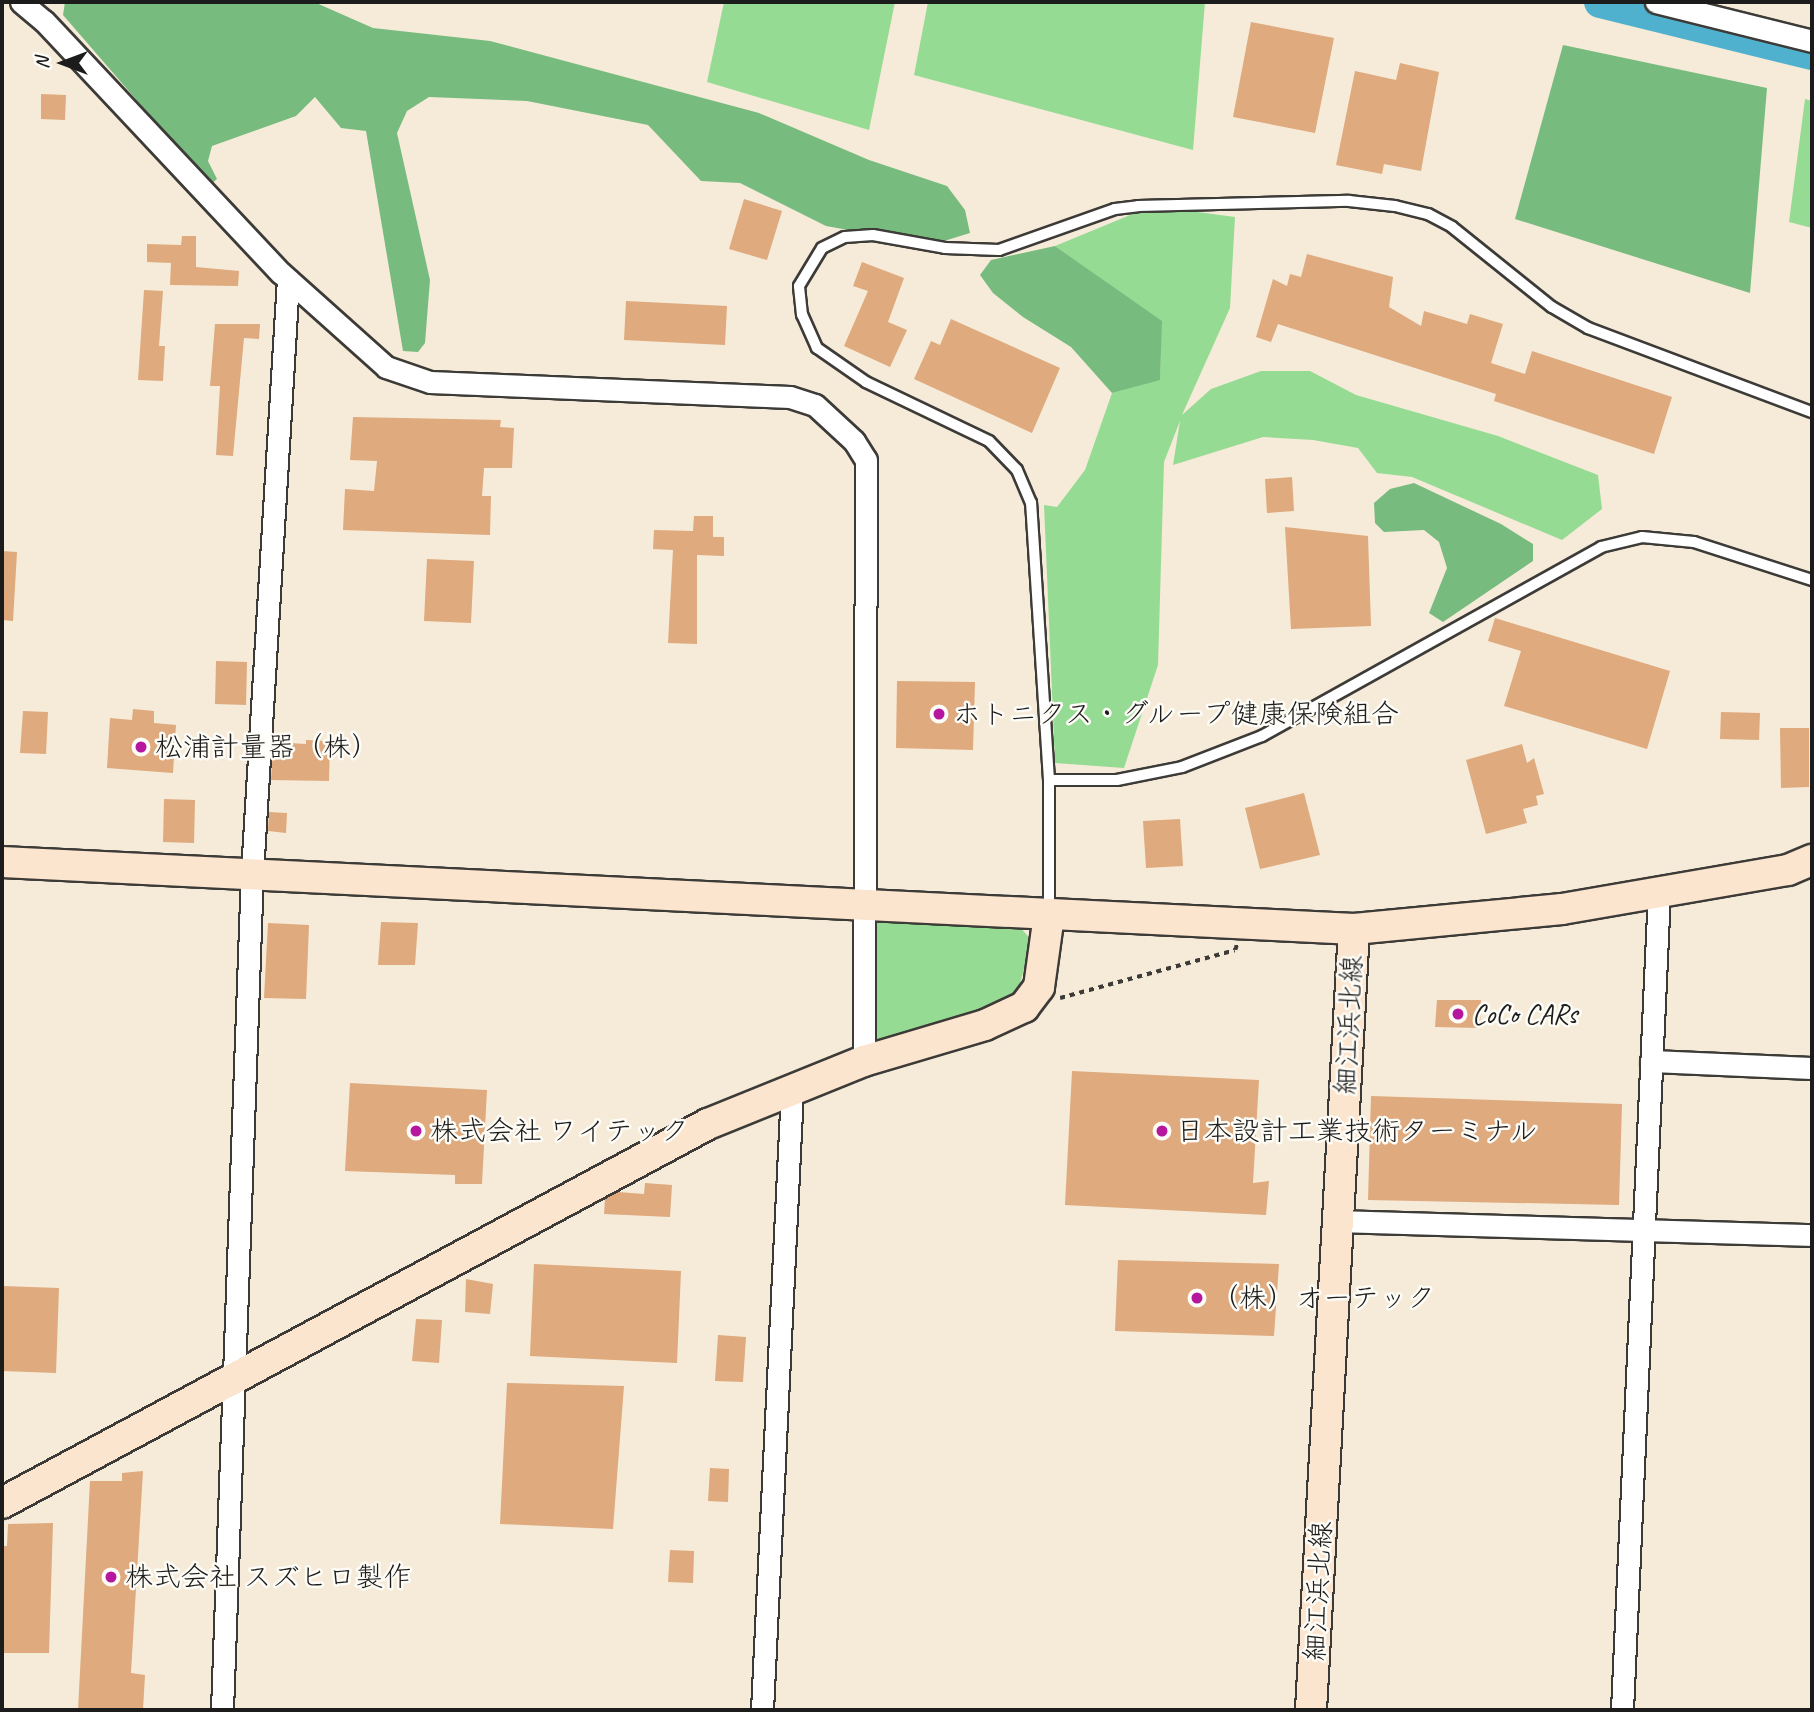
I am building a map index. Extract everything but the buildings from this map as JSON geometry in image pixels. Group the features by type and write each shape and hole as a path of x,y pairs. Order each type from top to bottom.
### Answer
{"street":[{"path":"21,2 44,20 288,280 378,360 409,377 430,382 790,397 816,405 834,418 866,460 862,907 864,1061"},
{"path":"1656,2 1812,41"},
{"path":"222,1710 251,873 288,280"},
{"name":"細江浜北線","path":"1311,1710 1354,929 1562,908 1788,870 1812,860"},
{"path":"2,863 251,873 1245,926 1354,929"},
{"path":"1622,1710 1659,892"},
{"path":"2,1503 708,1124 864,1061 985,1026 1024,1007 1039,987 1049,915"},
{"path":"1651,1061 1812,1068"},
{"path":"762,1710 792,1089"},
{"path":"1338,1221 1812,1235"}],"lane":[{"path":"1049,915 1049,779 1038,666 1031,503 1017,470 989,441 866,382 817,348 802,315 799,286 822,248 845,237 873,235 945,248 999,250 1115,209 1138,206 1349,201 1395,206 1429,214 1452,227 1552,307 1588,328 1812,412"},
{"path":"1049,779 1118,779 1182,766 1262,736 1601,547 1642,537 1694,542 1812,580"}],"path":[{"path":"1024,1007 1235,950 1245,926"}],"green space":[{"path":"65,2 314,2 373,28 490,41 759,113 869,160 947,186 965,210 970,233 931,245 826,226 740,183 701,181 648,125 527,101 429,97 407,111 397,133 430,280 425,343 418,352 403,351 366,131 341,128 315,97 296,116 212,146 208,161 217,179 210,185 63,15"},
{"path":"724,2 895,2 869,130 707,82"},
{"path":"928,2 1205,2 1193,150 914,75"},
{"path":"1563,45 1767,88 1750,293 1515,219"},
{"path":"1805,99 1812,101 1812,228 1789,222"},
{"path":"1152,206 1235,217 1230,308 1182,415 1211,389 1261,371 1310,371 1356,395 1498,436 1598,475 1602,509 1562,540 1412,477 1377,473 1358,448 1313,440 1263,437 1173,465 1180,421 1164,462 1158,665 1124,768 1055,763 1044,505 1057,507 1085,470 1112,393 1160,379 1161,321 1055,246"},
{"path":"1055,246 1162,321 1160,380 1112,393 1071,347 1023,317 993,293 980,275 991,260"},
{"path":"1414,483 1501,524 1533,544 1533,561 1443,622 1429,613 1447,568 1439,542 1424,530 1384,532 1375,523 1374,503 1390,489"},
{"path":"873,918 1015,921 1032,941 1018,990 993,1013 875,1046"}],"waterway":[{"path":"1600,2 1812,54"}],"place":[{"name":"ホトニクス・グループ健康保険組合","path":"939,714"},
{"name":"松浦計量器（株）","path":"141,747"},
{"name":"CoCo CARs","path":"1458,1014"},
{"name":"株式会社 ワイテック","path":"416,1131"},
{"name":"日本設計工業技術ターミナル","path":"1162,1131"},
{"name":"（株）オーテック","path":"1197,1298"},
{"name":"株式会社 スズヒロ製作","path":"111,1577"}]}
